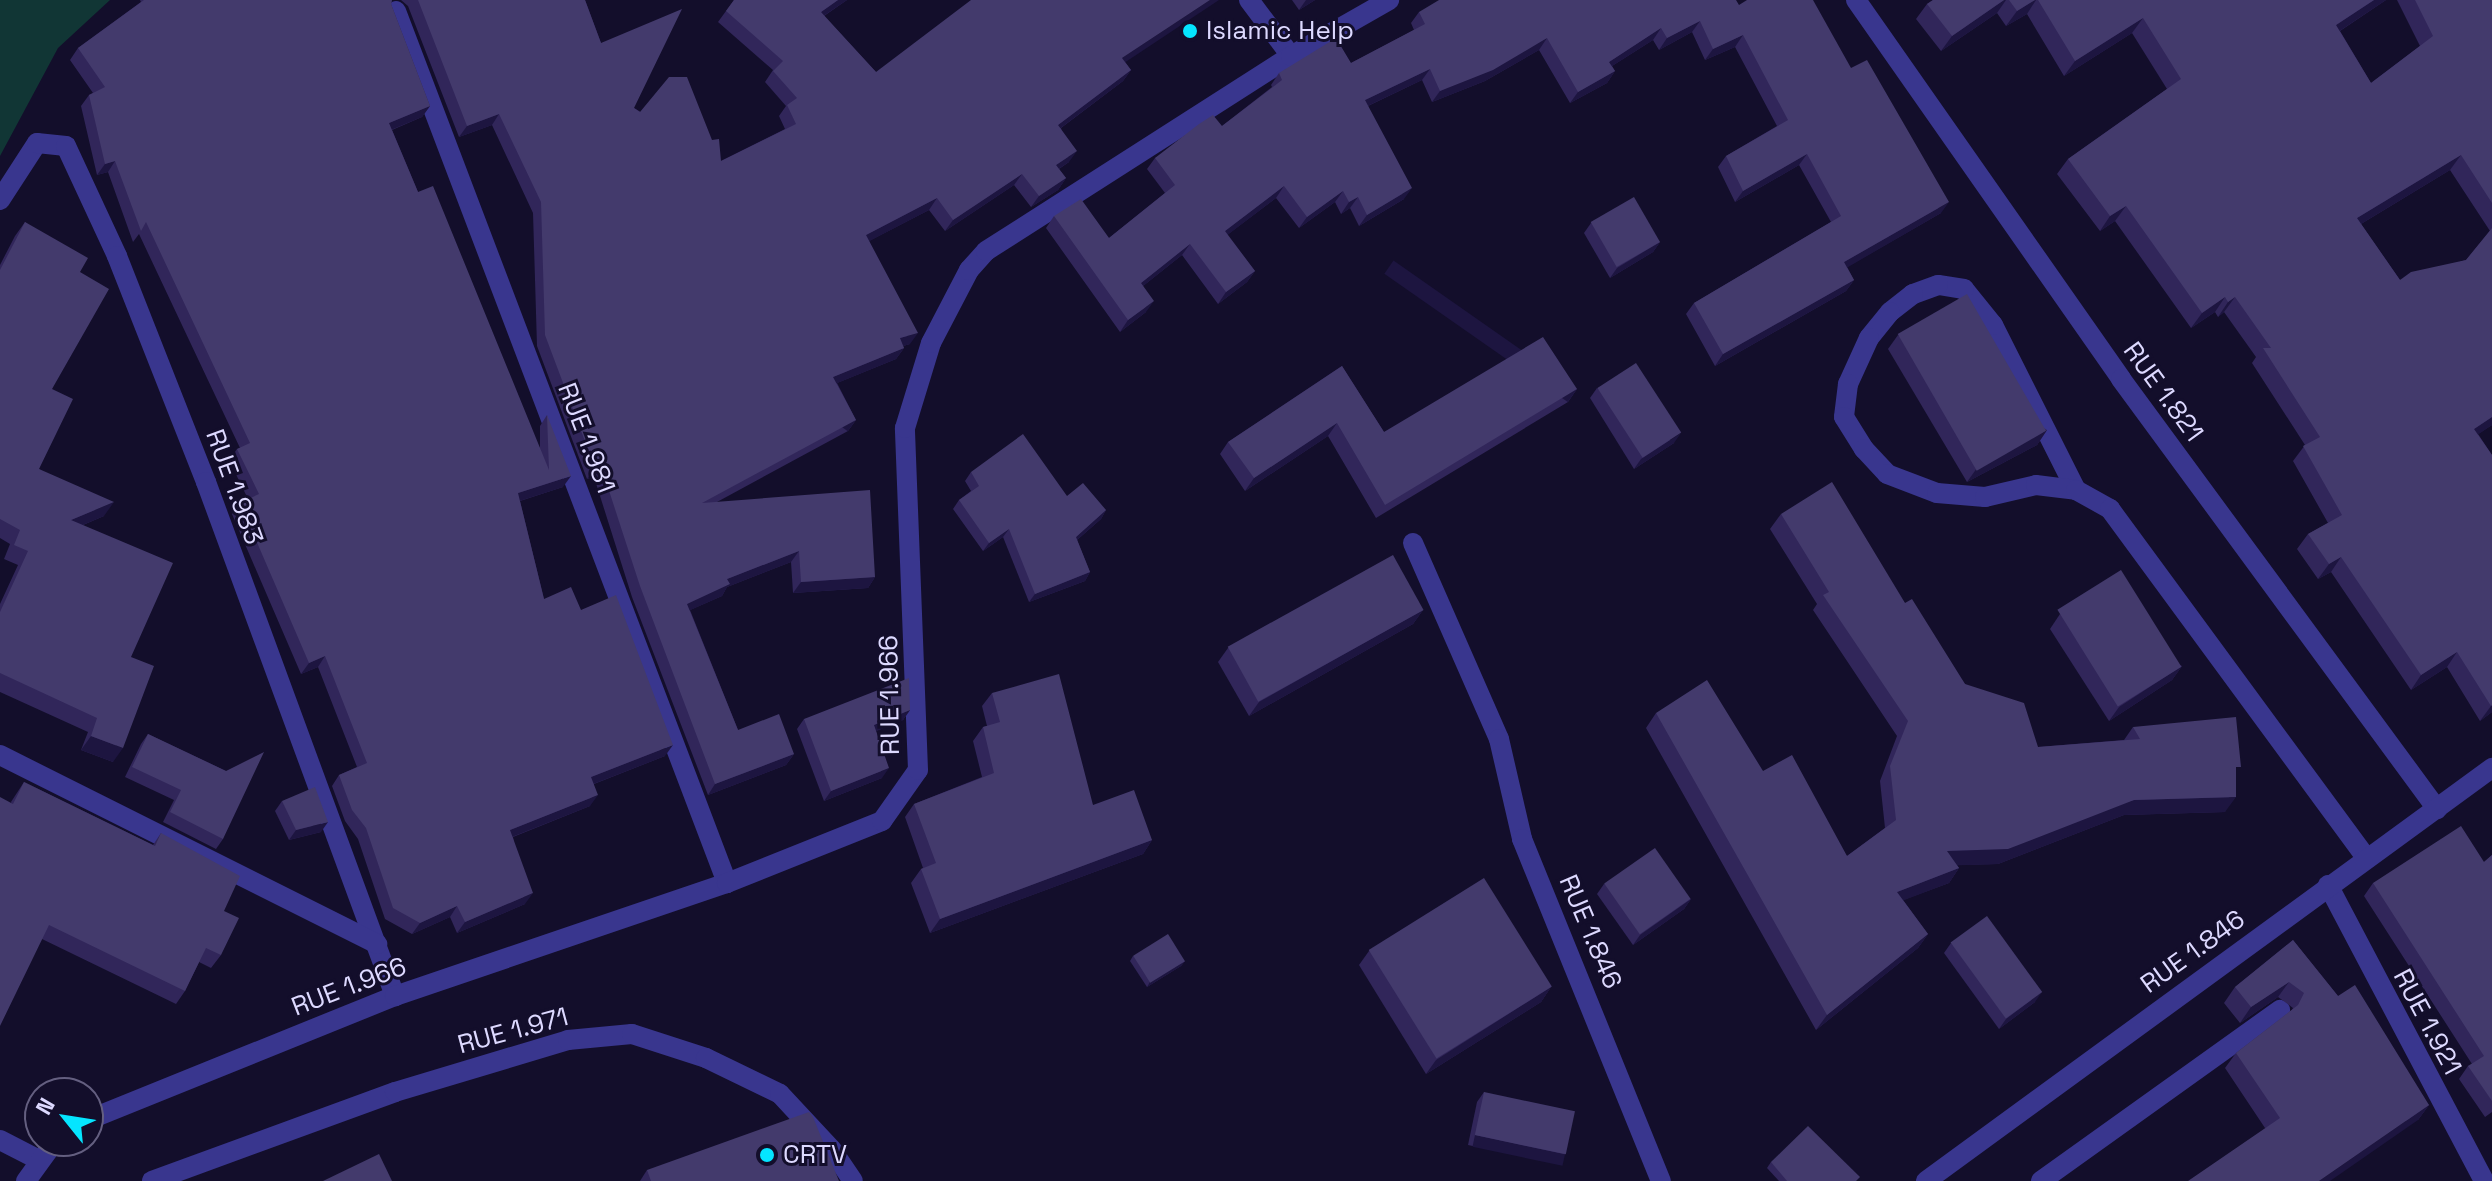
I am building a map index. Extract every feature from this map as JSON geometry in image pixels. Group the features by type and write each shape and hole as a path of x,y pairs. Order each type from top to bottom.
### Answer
{"street":[{"path":"1249,0 1291,56"},
{"name":"RUE 1.966","path":"104,1114 395,996 727,883 882,821 918,770 905,428 931,343 969,270 986,251 1291,56 1389,0"},
{"name":"RUE 1.821","path":"1856,0 2121,379 2437,809"},
{"name":"RUE 1.981","path":"396,11 727,883"},
{"name":"RUE 1.983","path":"0,200 37,143 66,146 117,256 201,468 395,996"},
{"path":"2076,490 1993,325 1964,289 1938,285 1913,294 1890,312 1869,338 1848,384 1844,417 1887,474 1937,493 1985,497 2036,485 2076,490 2110,509 2367,859"},
{"name":"RUE 1.846","path":"1413,543 1499,739 1522,839 1661,1181"},
{"path":"0,755 377,944"},
{"name":"RUE 1.846","path":"1939,1178 2328,885 2492,768"},
{"name":"RUE 1.921","path":"2328,885 2484,1181"},
{"path":"2041,1181 2280,1010"},
{"name":"RUE 1.971","path":"152,1181 395,1092 568,1040 632,1034 706,1058 780,1094 832,1150 853,1181"},
{"path":"0,1140 37,1159 26,1181"}],"green space":[{"path":"0,0 110,0 58,48 0,156"}],"building":[{"path":"144,0 392,0 430,106 389,123 418,192 433,186 549,470 547,415 571,476 518,493 544,599 571,587 581,610 616,595 673,745 591,777 598,795 510,830 533,893 465,922 457,906 420,923 393,908 366,828 352,810 339,775 367,763 325,656 309,663 240,503 259,494 237,449 250,443 146,222 141,231 115,161 105,164 89,95 105,87 78,48"},
{"path":"418,0 585,0 601,43 682,9 634,108 640,112 669,77 687,77 712,140 719,139 721,161 796,124 787,105 797,98 773,71 783,61 726,11 734,0 838,0 821,12 876,72 971,0 1210,0 1122,58 1131,70 1058,125 1077,151 1056,165 1066,178 1039,196 1022,174 953,220 937,198 866,235 918,333 900,338 904,348 833,377 856,420 702,503 870,490 875,577 801,582 799,551 727,579 730,584 687,604 738,730 779,714 794,754 715,784 640,586 601,466 595,468 545,335 541,202 499,114 467,126"},
{"path":"1439,0 1736,0 1739,5 1747,0 1813,0 1851,68 1867,60 1949,202 1844,262 1854,280 1723,354 1694,303 1841,216 1807,154 1743,191 1726,156 1788,120 1743,35 1713,49 1700,21 1667,38 1661,28 1609,62 1615,71 1578,92 1547,38 1493,70 1440,91 1430,69 1365,100 1412,188 1367,215 1358,197 1349,202 1343,191 1307,217 1284,186 1225,231 1255,271 1226,292 1190,244 1141,283 1154,301 1128,320 1054,216 1081,199 1109,238 1175,185 1155,158 1199,124 1213,115 1222,126 1282,80 1279,73 1336,38 1351,63 1425,24 1419,12"},
{"path":"1933,0 2004,0 1952,36 1927,4"},
{"path":"2009,0 2035,0 2017,11"},
{"path":"2038,0 2374,0 2336,25 2371,83 2433,36 2415,0 2492,0 2492,203 2461,155 2357,218 2400,280 2411,272 2466,260 2492,228 2492,417 2474,429 2492,455 2491,706 2457,652 2421,675 2341,557 2329,564 2308,534 2342,515 2303,446 2320,437 2263,348 2271,348 2235,297 2228,302 2225,297 2202,313 2126,206 2110,216 2068,159 2181,79 2143,18 2075,61"},
{"path":"1634,197 1660,242 1617,267 1591,222"},
{"path":"25,222 88,258 80,272 109,289 52,389 73,399 39,469 114,502 71,520 173,563 131,657 154,666 123,748 91,736 97,718 0,673 0,612 28,551 14,545 20,530 0,519 0,270"},
{"path":"1967,294 2046,431 1977,471 1898,334"},
{"path":"1543,337 1577,389 1385,505 1337,423 1254,478 1228,442 1342,366 1384,432"},
{"path":"1636,363 1681,433 1643,458 1597,388"},
{"path":"1023,434 1067,496 1083,483 1106,510 1076,537 1090,572 1035,594 1009,529 989,543 959,500 979,486 971,472"},
{"path":"1832,482 1905,603 1912,599 1965,684 2024,703 2038,747 2140,739 2133,727 2236,717 2241,767 2236,767 2236,797 2134,800 2008,849 1947,851 1959,868 1897,892 1928,934 1827,1015 1656,713 1707,680 1763,771 1792,755 1847,856 1896,820 1890,766 1908,721 1823,595 1829,592 1781,514"},
{"path":"1393,555 1424,610 1258,702 1228,647"},
{"path":"2121,570 2181,667 2118,706 2057,610"},
{"path":"1059,674 1093,805 1134,790 1152,840 940,919 921,869 936,863 914,804 994,773 983,727 1000,722 992,693"},
{"path":"909,678 910,710 874,725 889,768 831,791 804,719"},
{"path":"148,734 226,771 264,752 223,839 170,812 181,790 132,767"},
{"path":"24,782 155,846 161,833 240,876 224,911 239,918 221,955 206,948 185,991 49,925 0,1026 0,797 13,804"},
{"path":"315,787 328,822 296,830 282,801"},
{"path":"2461,826 2484,862 2492,855 2492,1101 2468,1066 2484,1056 2373,883"},
{"path":"1655,848 1691,899 1640,934 1604,884"},
{"path":"1484,878 1552,987 1436,1059 1369,950"},
{"path":"1987,916 2042,992 2006,1018 1951,942"},
{"path":"1168,934 1185,961 1150,983 1133,956"},
{"path":"2293,940 2338,996 2355,985 2429,1105 2319,1181 2188,1181 2280,1118 2236,1053 2298,1005 2304,993 2289,982 2251,1007 2235,987"},
{"path":"1484,1092 1575,1111 1566,1154 1475,1135"},
{"path":"809,1112 839,1181 651,1181 647,1170"},
{"path":"1808,1126 1860,1177 1856,1181 1787,1181 1771,1162"},
{"path":"379,1154 392,1181 323,1181"}],"place":[{"name":"Islamic Help","path":"1190,31"},
{"name":"CRTV","path":"767,1155"}]}
